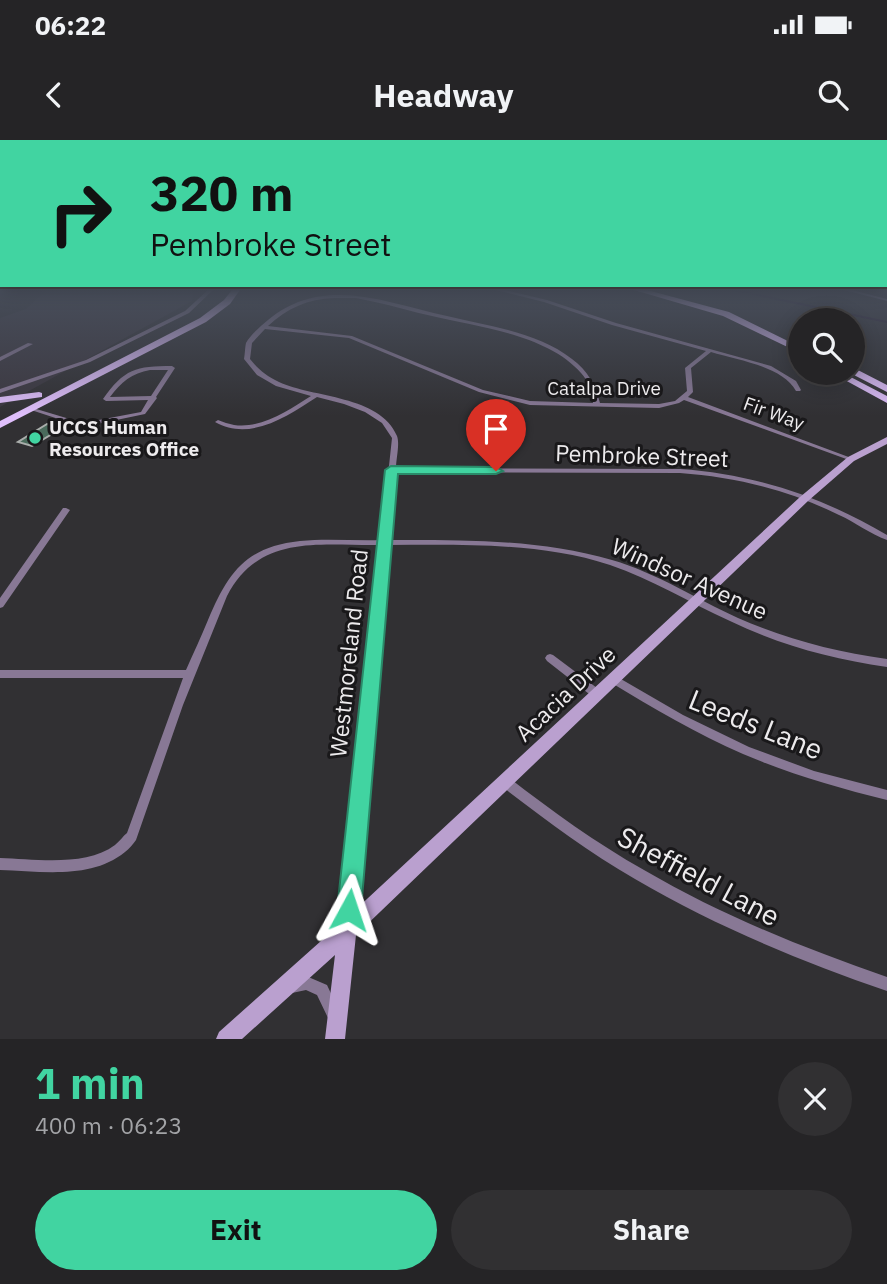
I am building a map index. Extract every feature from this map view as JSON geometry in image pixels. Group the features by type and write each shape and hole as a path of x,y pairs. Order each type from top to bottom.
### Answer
{"main road":[{"path":"39,395 0,402 0,412 39,395 166,332"},
{"path":"0,425 180,332"},
{"path":"763,332 788,344"},
{"path":"865,377 887,389"},
{"path":"860,385 887,400"},
{"path":"31,410 30,405 39,395"}],"street":[{"path":"0,391 89,361 147,332"},
{"path":"239,369 250,366 246,349 261,332"},
{"name":"Catalpa Drive","path":"307,332 350,337 481,391 546,404 659,406 685,398 691,388 688,368 709,351"},
{"path":"504,332 548,348 583,371 592,385 597,405"},
{"path":"650,332 769,367 794,382 798,390"},
{"path":"0,359 30,344"},
{"name":"Westmoreland Road","path":"250,366 267,379 373,413 390,426 395,438 336,1030"},
{"path":"31,410 83,425 142,414 154,398 172,368 142,367 118,380 106,399 154,398"},
{"path":"218,422 228,427 266,423 282,417 317,395"},
{"name":"Fir Way","path":"685,398 851,459"},
{"name":"Acacia Drive","path":"226,1039 347,931 804,499 851,459 887,440"},
{"name":"Pembroke Street","path":"391,470 702,472 765,484 887,538"},
{"path":"0,605 66,510"},
{"name":"Windsor Avenue","path":"0,864 86,864 103,861 121,851 132,836 189,674 233,578 253,558 294,544 508,544 566,551 632,570 698,600 732,619 785,640 837,655 887,663"},
{"path":"550,658 597,694"},
{"path":"0,674 189,674"},
{"name":"Leeds Lane","path":"614,680 666,713 733,745 806,773 887,795"},
{"name":"Sheffield Lane","path":"504,780 570,833 690,904 785,948 887,984"},
{"path":"280,988 306,983 322,990 336,1030"}],"shaded area":[{"path":"0,332 136,332 0,407"}],"building":[{"name":"UCCS Human Resources Office","path":"47,424 62,428 32,446 18,442"}],"place":[{"name":"UCCS Human Resources Office","path":"35,438"}],"route":[{"path":"349,910 391,470 496,471"}]}
